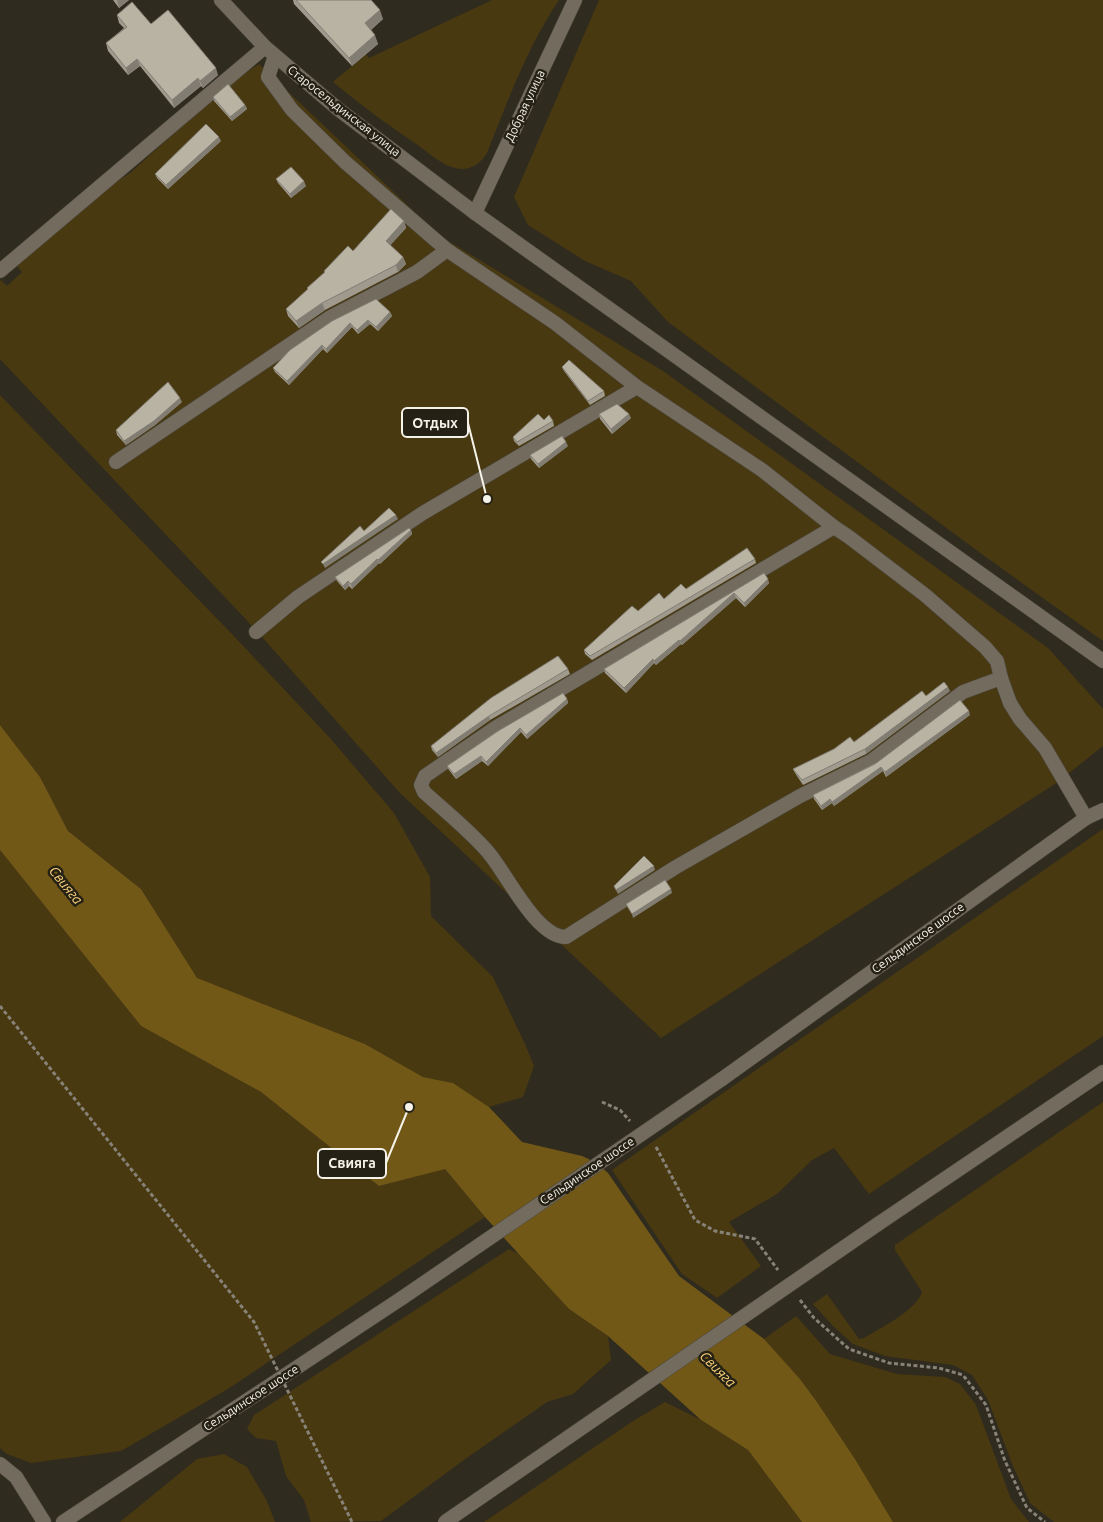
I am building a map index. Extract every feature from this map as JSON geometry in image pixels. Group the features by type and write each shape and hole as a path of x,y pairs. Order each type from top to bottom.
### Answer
{"main road":[{"name":"Старосельдинская улица","path":"221,0 270,51 338,109 475,212 1103,661"},
{"name":"Добрая улица","path":"475,212 575,0"},
{"path":"270,51 268,77 292,110 345,162 447,250 555,324 637,387 762,470 925,595 985,647 997,661 1010,702 1020,720 1045,748 1086,818"},
{"path":"0,270 270,51"},
{"path":"116,462 329,318 417,272 447,250"},
{"path":"256,632 298,597 423,513 637,387"},
{"path":"834,527 495,728 426,776 421,785 424,792 488,852 527,909 548,932 558,937 566,937 676,867 800,796 871,761 963,692 1001,678"},
{"name":"Сельдинское шоссе","path":"63,1522 402,1298 722,1079 1086,818 1103,810"},
{"path":"444,1522 1103,1072"},
{"path":"0,1464 16,1477 44,1522"}],"path":[{"path":"0,1006 254,1322 352,1522"},
{"path":"602,1102 620,1110 632,1122"},
{"path":"650,1141 656,1147 695,1220 716,1231 755,1239 778,1270"},
{"path":"796,1294 814,1318 849,1349 889,1363 939,1368 963,1375 986,1405 1005,1461 1027,1508 1045,1522"}],"shaded area":[{"path":"492,0 559,0 528,56 487,153 474,166 460,169 450,167 441,162 375,115 333,82 366,54 369,58"},
{"path":"599,0 1103,0 1103,641 983,555 668,322 631,281 585,261 528,225 514,197"},
{"path":"259,64 440,236 663,371 1048,648 1103,709 1103,746 1058,782 661,1038 400,793 254,628 0,359 0,281 7,286 22,272 17,266 109,187 130,173 237,79"},
{"path":"0,395 330,738 394,813 430,877 431,916 493,977 525,1044 534,1066 523,1097 489,1107 453,1083 423,1077 365,1044 196,978 141,889 68,831 40,777 0,725"},
{"path":"1103,829 1103,1036 869,1194 834,1148 812,1160 777,1194 729,1222 761,1266 717,1298 682,1274 612,1170"},
{"path":"0,850 141,1026 261,1092 379,1186 444,1168 485,1217 228,1389 121,1451 31,1463 7,1454 0,1448"},
{"path":"1103,1102 1103,1522 1054,1522 1030,1503 1013,1466 988,1400 972,1375 953,1365 885,1356 853,1344 813,1304 827,1294 859,1339 864,1338 897,1318 913,1306 922,1292 895,1250 895,1245"},
{"path":"509,1249 524,1257 569,1309 608,1336 611,1360 573,1394 547,1402 381,1521 311,1522 304,1500 286,1476 276,1441 256,1438 247,1429 254,1415"},
{"path":"796,1316 830,1354 897,1374 945,1377 960,1384 976,1405 1011,1499 1029,1522 893,1522 855,1459 817,1402 764,1339"},
{"path":"665,1402 701,1420 748,1450 802,1522 484,1522 633,1421"},
{"path":"224,1454 247,1467 267,1501 275,1522 120,1522 197,1459"}],"water":[{"path":"0,725 40,777 68,831 141,889 197,978 365,1044 423,1077 453,1083 489,1107 522,1142 582,1156 597,1163 608,1173 679,1276 764,1339 799,1378 855,1459 893,1522 802,1522 748,1450 701,1420 608,1336 569,1309 485,1217 445,1169 379,1186 261,1092 141,1026 0,850"}],"building":[{"path":"296,0 371,0 380,10 365,23 375,35 349,58"},
{"path":"132,2 151,24 168,10 216,68 200,81 198,78 172,100 137,59 126,68 106,43 127,27 117,15"},
{"path":"228,84 245,105 230,117 213,97"},
{"path":"206,124 219,137 166,185 155,174"},
{"path":"291,167 304,181 290,194 276,179"},
{"path":"391,209 404,221 386,241 403,257 396,265 322,303 296,321 286,309 325,272 348,246 353,251"},
{"path":"376,299 390,312 376,327 368,320 357,330 350,323 326,349 322,345 287,381 273,368 290,350 332,321"},
{"path":"569,360 604,391 588,401 562,367"},
{"path":"168,382 180,398 154,421 124,441 116,430"},
{"path":"617,404 629,414 611,429 599,414"},
{"path":"538,414 544,420 549,415 553,421 517,442 513,437"},
{"path":"562,436 566,442 538,464 530,455"},
{"path":"389,508 396,515 323,564 321,562 360,526 364,531"},
{"path":"409,528 411,530 351,584 348,581 343,586 335,577"},
{"path":"747,548 755,559 590,656 584,650 632,606 638,611 659,593 664,599 681,584 686,589"},
{"path":"764,573 768,579 744,603 734,593 680,641 654,661 653,659 624,688 604,669"},
{"path":"558,656 568,669 489,716 436,753 431,746 491,698"},
{"path":"944,682 948,687 865,749 802,780 793,769 834,749 850,737 854,742 922,691 926,696"},
{"path":"563,693 567,699 526,735 520,728 486,762 481,756 454,774 447,766 498,731"},
{"path":"960,700 969,711 885,772 881,767 832,802 830,799 821,806 813,795 875,764"},
{"path":"644,856 654,866 616,890 614,886"},
{"path":"665,880 671,889 632,914 626,904"}],"place":[{"name":"Отдых","path":"487,499"},
{"name":"Свияга","path":"409,1107"}]}
